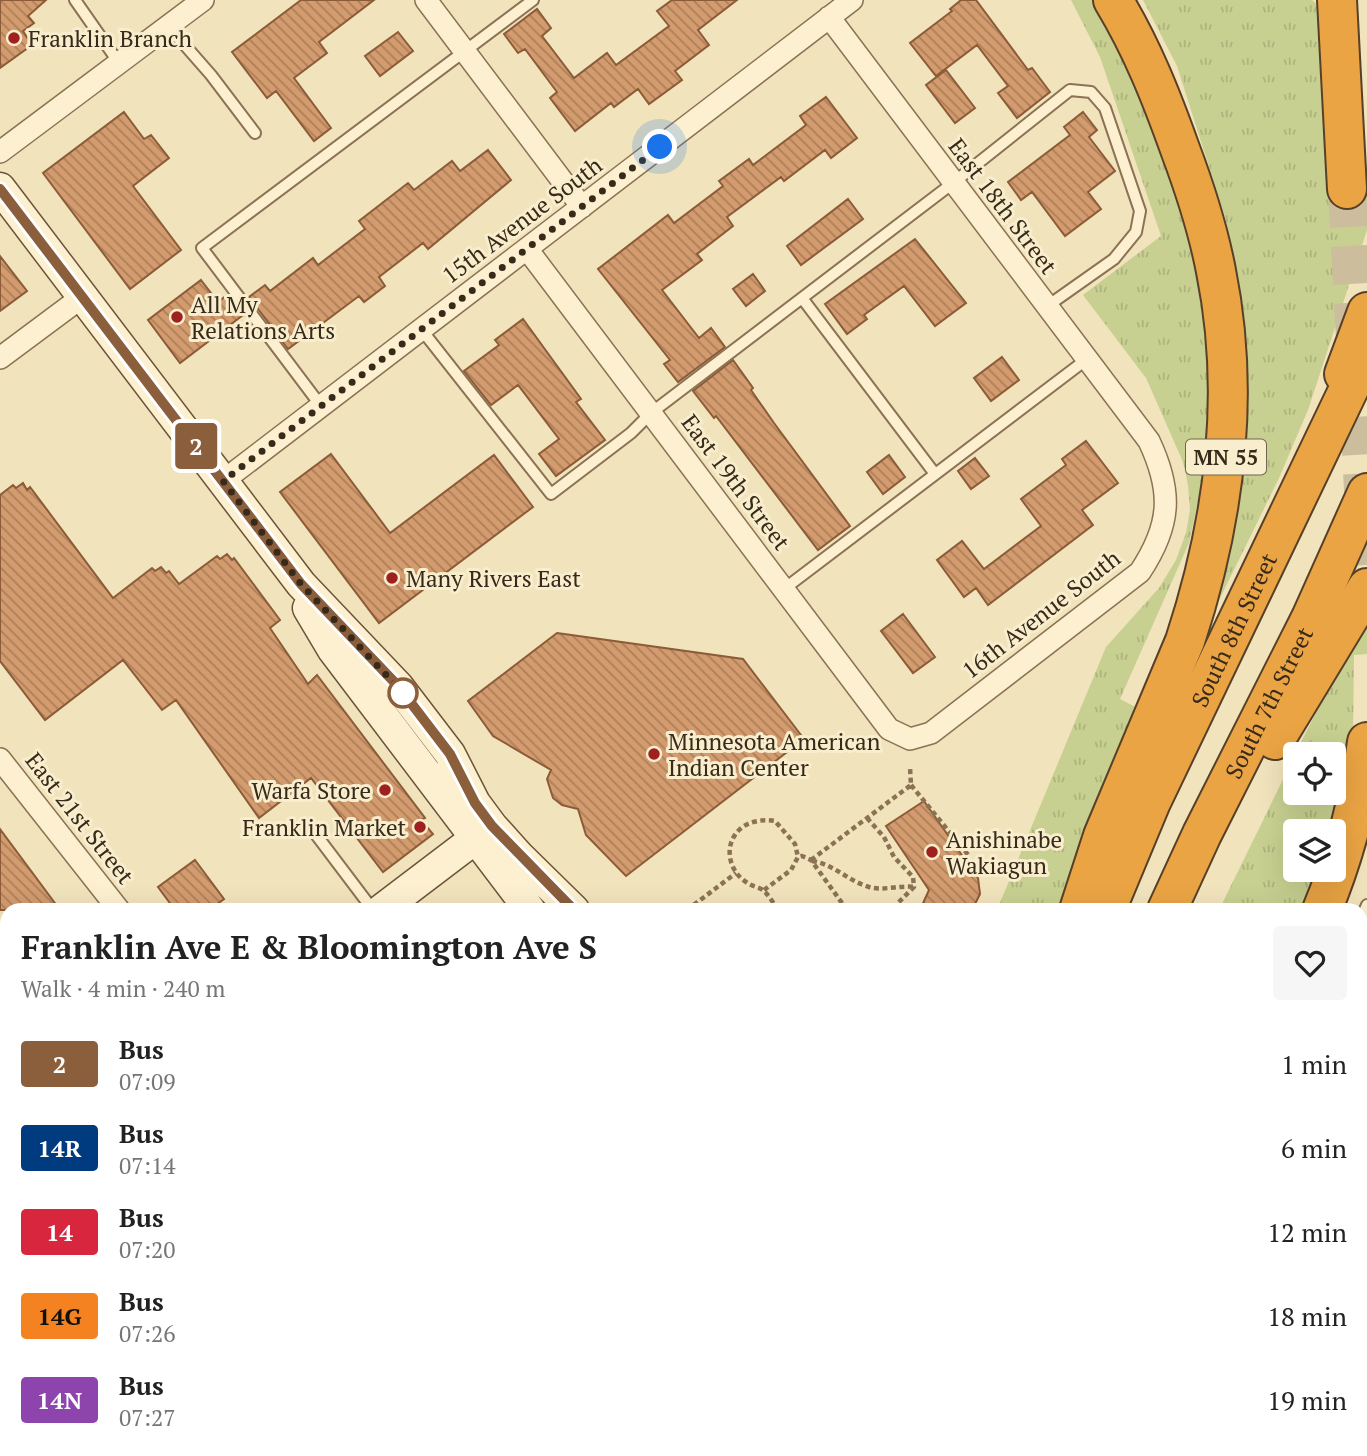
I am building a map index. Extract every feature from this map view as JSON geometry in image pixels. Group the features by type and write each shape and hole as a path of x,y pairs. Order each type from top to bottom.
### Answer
{"highway":[{"name":"MN 55","path":"1081,903 1103,836 1193,619 1218,520 1227,446 1226,344 1217,274 1209,240 1195,189 1159,90 1142,51 1113,0"},
{"path":"1337,0 1347,190"},
{"path":"1349,0 1367,16"},
{"path":"1313,462 1367,312"},
{"name":"South 8th Street","path":"1109,903 1151,802 1367,351"},
{"name":"South 7th Street","path":"1170,903 1311,618 1367,493"},
{"path":"1176,903 1367,588"},
{"path":"1325,903 1353,814 1367,742"}],"main road":[{"path":"0,188 301,584 309,608 333,650 483,832 526,903"},
{"path":"390,903 483,832"},
{"path":"483,832 519,856 567,903"}],"street":[{"path":"0,152 203,0"},
{"path":"426,0 582,207"},
{"name":"15th Avenue South","path":"223,481 852,0"},
{"name":"East 18th Street","path":"830,18 1136,424"},
{"name":"East 19th Street","path":"527,249 889,729 910,739"},
{"path":"0,358 82,297"},
{"name":"16th Avenue South","path":"910,739 931,733 1140,572 1155,550 1165,521 1165,495 1162,468 1149,441 1136,424"},
{"name":"East 21st Street","path":"0,759 9,786 113,903"}],"lane":[{"path":"75,0 119,63"},
{"path":"321,406 202,248 533,0"},
{"path":"168,26 211,75 255,133"},
{"path":"421,330 551,494 631,433 651,413 953,183 1070,90 1091,93 1105,108 1140,211 1136,232 1114,259 1046,307"},
{"path":"802,298 935,474"},
{"path":"785,589 1087,359"},
{"path":"309,824 368,903"}],"path":[{"path":"910,766 911,785 969,856"},
{"path":"811,860 911,785"},
{"path":"867,818 884,837 894,857 913,877 914,887"},
{"path":"764,890 791,870 798,857 795,844 775,821 747,824 734,836 729,855 736,873 745,882 764,890 773,903"},
{"path":"798,857 825,863 867,886 914,887"},
{"path":"811,860 842,903"},
{"path":"696,903 736,873"},
{"path":"898,903 914,887"}],"green space":[{"path":"1071,0 1097,0 1131,59 1200,262 1213,389 1205,468 1189,543 1120,699 1143,711 1062,903 1000,903 1106,647 1159,588 1176,560 1186,533 1190,510 1183,462 1146,378 1083,295 1161,236 1100,57"},
{"path":"1143,0 1312,0 1322,9 1330,189 1367,190 1367,230 1308,410 1279,478 1206,627 1235,274 1225,217 1177,66"},
{"path":"1367,617 1367,654 1354,655 1353,733 1346,769 1346,742 1301,742"},
{"path":"1283,779 1283,805 1339,805 1336,819 1283,819 1283,882 1318,882 1310,903 1222,903"}],"building":[{"name":"Franklin Branch","path":"0,0 46,0 28,16 34,23 23,31 32,45 0,68"},
{"path":"301,0 374,0 319,42 327,53 294,78 331,128 314,141 276,91 267,98 232,52"},
{"path":"672,0 737,0 698,30 709,45 675,71 682,80 649,104 638,89 614,107 611,103 575,131 550,98 557,92 525,49 518,53 504,34 537,9 551,28 542,36 574,78 607,53 616,65 669,26 657,11"},
{"path":"961,0 976,0 1028,70 1032,68 1050,92 1017,118 998,93 1008,86 977,45 936,76 910,43 952,11 950,9"},
{"path":"398,32 413,51 380,76 365,56"},
{"path":"946,70 975,108 955,123 926,85"},
{"path":"826,97 857,138 831,158 825,150 784,181 781,177 727,217 733,226 697,254 702,260 662,290 699,338 711,328 725,347 678,382 664,364 670,360 598,269 668,215 674,223 723,186 719,181 749,159 753,165 806,125 800,116"},
{"path":"124,112 144,139 151,135 169,158 133,186 181,250 130,289 43,173"},
{"path":"1083,112 1097,130 1089,137 1115,171 1088,192 1101,209 1065,236 1032,192 1021,200 1008,182 1070,135 1064,127"},
{"path":"488,150 511,180 428,249 423,243 379,277 385,286 364,302 359,296 288,349 249,297 265,285 270,291 313,258 318,265 365,229 359,221 408,183 414,190 452,161 460,171"},
{"path":"848,199 863,219 801,265 787,246"},
{"path":"915,239 966,303 935,326 904,286 864,315 867,319 847,334 825,304"},
{"path":"0,256 27,291 0,311"},
{"path":"753,274 765,291 746,306 733,289"},
{"path":"201,280 218,302 227,295 243,315 180,363 148,320"},
{"path":"523,319 581,399 576,402 605,440 556,476 539,454 559,439 518,385 491,405 464,371 499,345 495,340"},
{"path":"1002,357 1019,380 991,401 974,378"},
{"path":"733,360 774,423 850,526 818,550 716,416 714,418 693,391"},
{"path":"1086,441 1118,483 1082,510 1093,525 988,605 976,588 964,597 937,560 962,541 984,569 1041,526 1021,499 1066,465 1062,459"},
{"name":"Many Rivers East","path":"331,454 390,533 494,455 533,507 379,623 280,492"},
{"path":"889,455 905,477 883,494 867,472"},
{"path":"975,458 989,476 971,489 958,471"},
{"path":"23,483 27,490 30,487 113,598 152,568 155,571 161,567 166,573 169,571 179,584 217,556 220,559 227,554 232,560 234,558 280,620 270,628 308,684 317,675 425,818 421,820 433,834 383,872 311,778 259,818 176,700 162,710 123,660 45,720 0,661 0,495 13,485 16,488"},
{"path":"903,614 935,657 913,673 881,631"},
{"name":"Minnesota American Indian Center","path":"557,633 743,659 804,739 626,876 586,835 578,809 562,805 553,798 547,779 551,770 493,736 468,701"},
{"name":"Anishinabe Wakiagun","path":"924,801 978,878 980,894 976,903 923,903 929,890 886,826"},
{"path":"0,829 55,903 0,903"},
{"path":"195,860 224,899 219,903 170,903 158,887"}],"tunnel":[{"path":"1347,189 1367,565"}],"bus line":[{"name":"2","path":"0,189 301,584 398,686 450,754 475,803 492,826 567,903"}],"place":[{"name":"Franklin Branch","path":"14,38"},
{"name":"All My Relations Arts","path":"177,317"},
{"name":"Many Rivers East","path":"392,578"},
{"name":"Minnesota American Indian Center","path":"654,754"},
{"name":"Warfa Store","path":"385,790"},
{"name":"Franklin Market","path":"420,827"},
{"name":"Anishinabe Wakiagun","path":"932,852"}],"route":[{"path":"403,693 301,584 223,481 660,147"}]}
